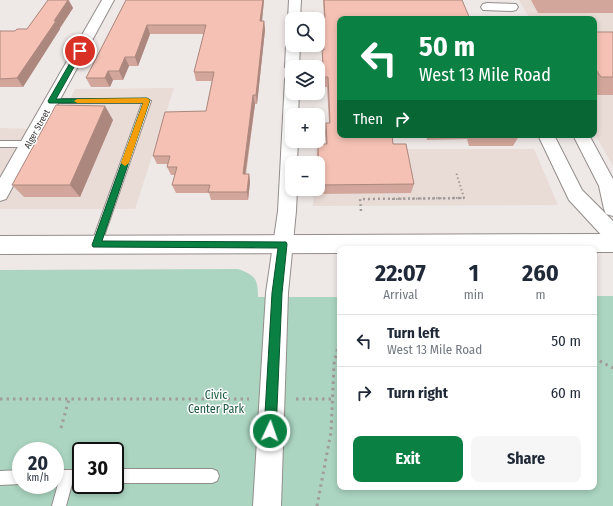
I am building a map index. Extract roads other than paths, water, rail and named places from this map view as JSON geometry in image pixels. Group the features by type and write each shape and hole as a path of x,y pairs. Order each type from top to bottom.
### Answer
{"main road":[{"path":"0,245 613,243"}],"street":[{"name":"Alger Street","path":"0,194 108,0"},
{"path":"294,12 295,0"},
{"path":"491,16 485,3 510,4 516,16"},
{"path":"267,506 276,304 287,211 291,100"},
{"path":"547,138 575,195 613,234"},
{"path":"583,138 608,186 613,209"}],"lane":[{"path":"52,101 147,100 96,245"},
{"path":"0,144 28,144"},
{"path":"124,476 212,476"},
{"path":"0,478 12,477"},
{"path":"59,506 68,477"}],"park label":[{"name":"Civic Center Park","path":"216,402"}]}
